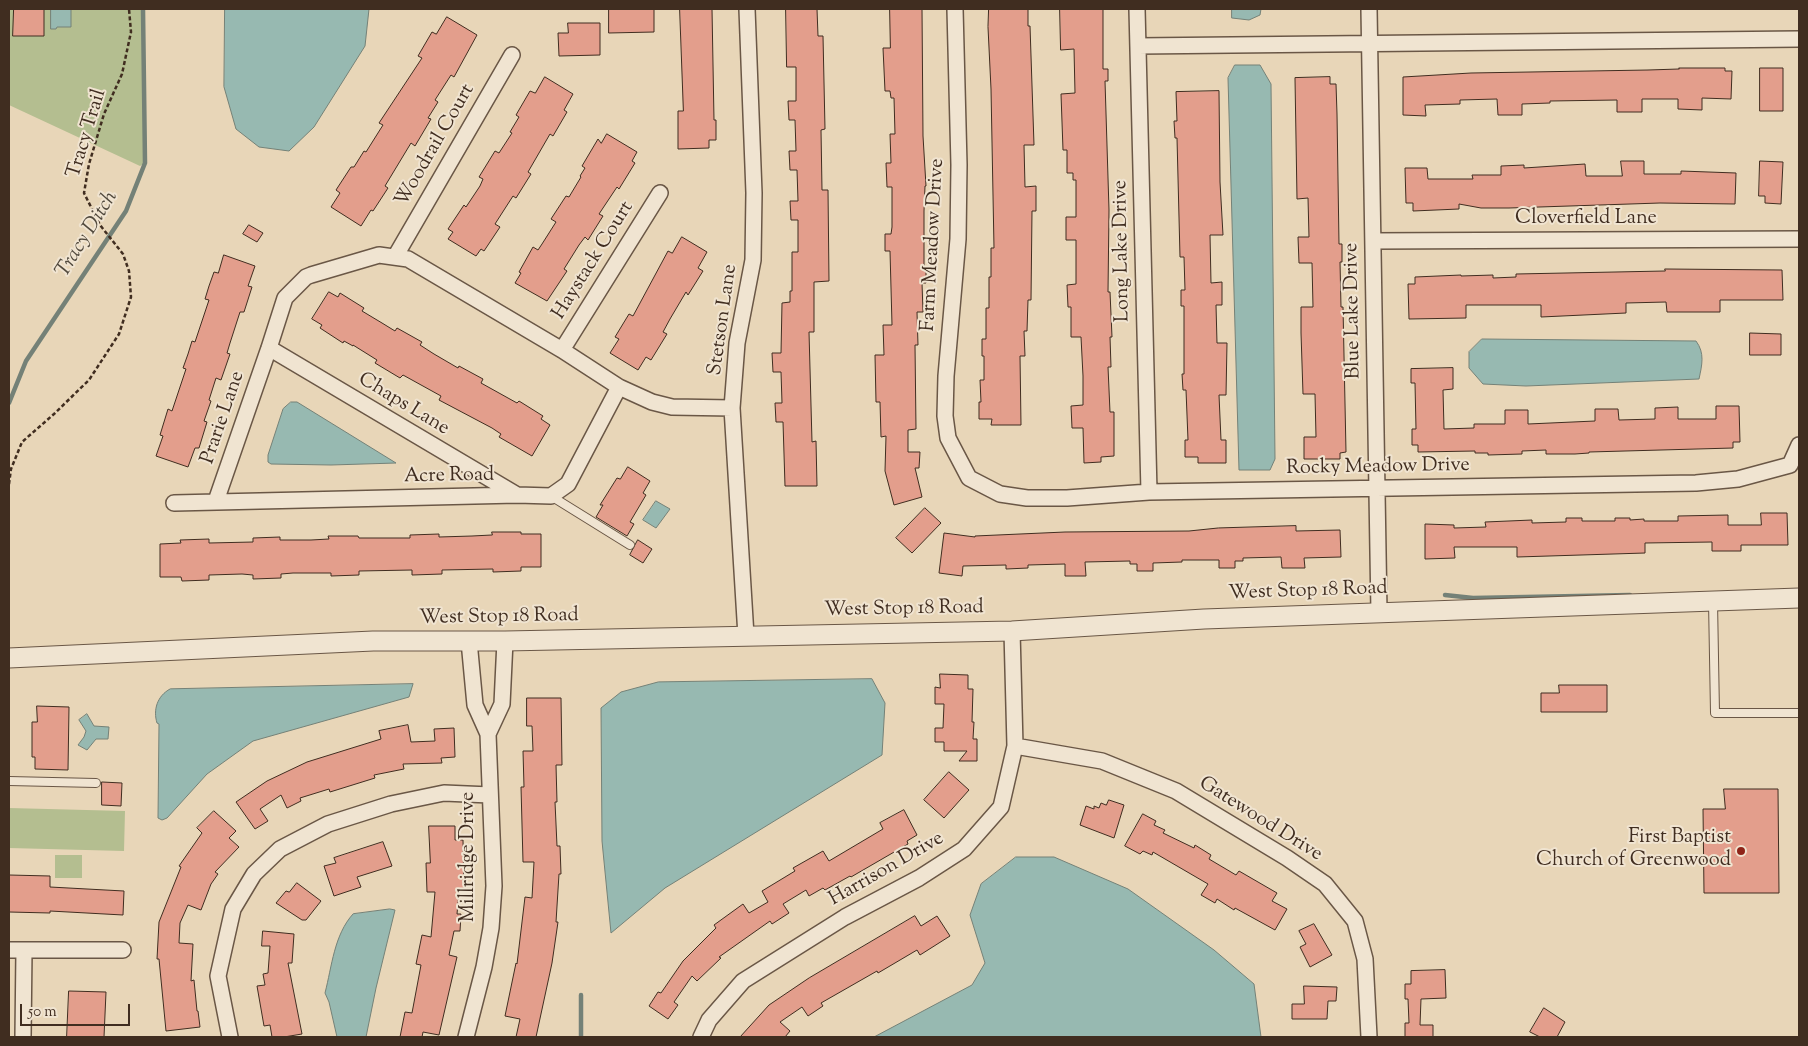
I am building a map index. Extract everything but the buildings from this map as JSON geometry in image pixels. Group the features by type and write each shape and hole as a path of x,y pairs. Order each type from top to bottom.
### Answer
{"street":[{"name":"Stetson Lane","path":"746,636 732,408 737,343 753,260 754,193 747,9"},
{"name":"Farm Meadow Drive","path":"955,9 959,164 958,239 946,376 945,416 948,438 969,478"},
{"name":"Long Lake Drive","path":"1137,9 1149,492"},
{"name":"Blue Lake Drive","path":"1369,9 1379,612"},
{"path":"1138,46 1799,39"},
{"name":"Woodrail Court","path":"395,257 512,55"},
{"name":"Haystack Court","path":"562,350 660,193"},
{"name":"Cloverfield Lane","path":"1373,241 1799,239"},
{"path":"269,348 285,298 306,277 379,255 395,257 408,260 562,350 620,387 652,402 672,407 732,408"},
{"name":"Chaps Lane","path":"269,348 516,495"},
{"name":"Prarie Lane","path":"216,501 269,348"},
{"path":"551,496 568,484 620,387"},
{"name":"Rocky Meadow Drive","path":"969,478 1000,494 1027,498 1067,498 1149,492 1696,483 1738,479 1790,464 1799,445"},
{"name":"Acre Road","path":"174,503 516,495 551,496"},
{"name":"West Stop 18 Road","path":"9,658 373,642 469,642 1012,631 1204,619 1799,598"},
{"name":"Harrison Drive","path":"700,1037 709,1020 742,980 844,917 920,878 964,849 1001,806 1015,746 1012,631"},
{"name":"Millridge Drive","path":"488,734 502,704 504,641"},
{"name":"Millridge Drive","path":"466,1037 484,966 491,928 494,886 488,734 475,705 469,642"},
{"name":"Gatewood Drive","path":"1015,746 1102,761 1176,791 1287,858 1325,884 1355,921 1365,959 1369,1037"},
{"path":"230,1037 218,976 233,909 254,874 280,849 328,824 391,804 444,793 490,795"},
{"path":"9,950 123,950"},
{"path":"23,1037 24,950"}],"lane":[{"path":"551,496 630,545"},
{"path":"1713,601 1714,713 1799,714"},
{"path":"9,781 96,783"}],"path":[{"name":"Tracy Trail","path":"9,484 11,469 22,442 90,380 119,334 131,297 129,271 123,254 100,225 84,193 89,164 104,114 122,74 131,32 129,9"}],"green space":[{"path":"9,9 143,9 145,163 140,166 9,105"},
{"path":"9,808 125,811 124,851 9,848"},
{"path":"55,855 82,855 82,878 55,878"}],"water":[{"path":"51,9 71,9 71,27 51,29"},
{"path":"225,9 369,9 365,46 314,127 289,151 259,147 236,129 224,87"},
{"path":"1232,9 1261,9 1260,15 1249,20 1232,18"},
{"path":"1235,65 1260,65 1271,84 1275,459 1270,470 1239,470 1228,78"},
{"path":"1482,339 1696,341 1701,350 1702,364 1699,379 1526,386 1483,384 1469,368 1469,352"},
{"path":"291,402 297,402 396,463 271,464 268,462 268,455 283,409"},
{"path":"656,501 670,509 656,528 643,520"},
{"path":"872,679 885,703 882,755 665,888 611,933 602,841 601,708 621,692 658,682"},
{"path":"413,684 409,697 253,741 207,774 167,818 162,820 158,818 159,724 156,718 156,708 159,699 170,689"},
{"path":"87,714 94,726 109,727 108,739 96,739 87,750 78,745 86,731 79,720"},
{"path":"1016,857 1054,857 1128,889 1214,950 1254,984 1261,1037 874,1037 972,985 985,963 970,915 981,884"},
{"path":"395,910 366,1037 337,1037 325,993 334,951 342,931 353,914"}],"waterway":[{"name":"Tracy Ditch","path":"9,403 26,361 126,211 145,163 143,9"},
{"path":"1445,595 1473,598 1630,595"},
{"path":"581,995 581,1037"}],"place":[{"name":"First Baptist Church of Greenwood","path":"1741,851"}]}
